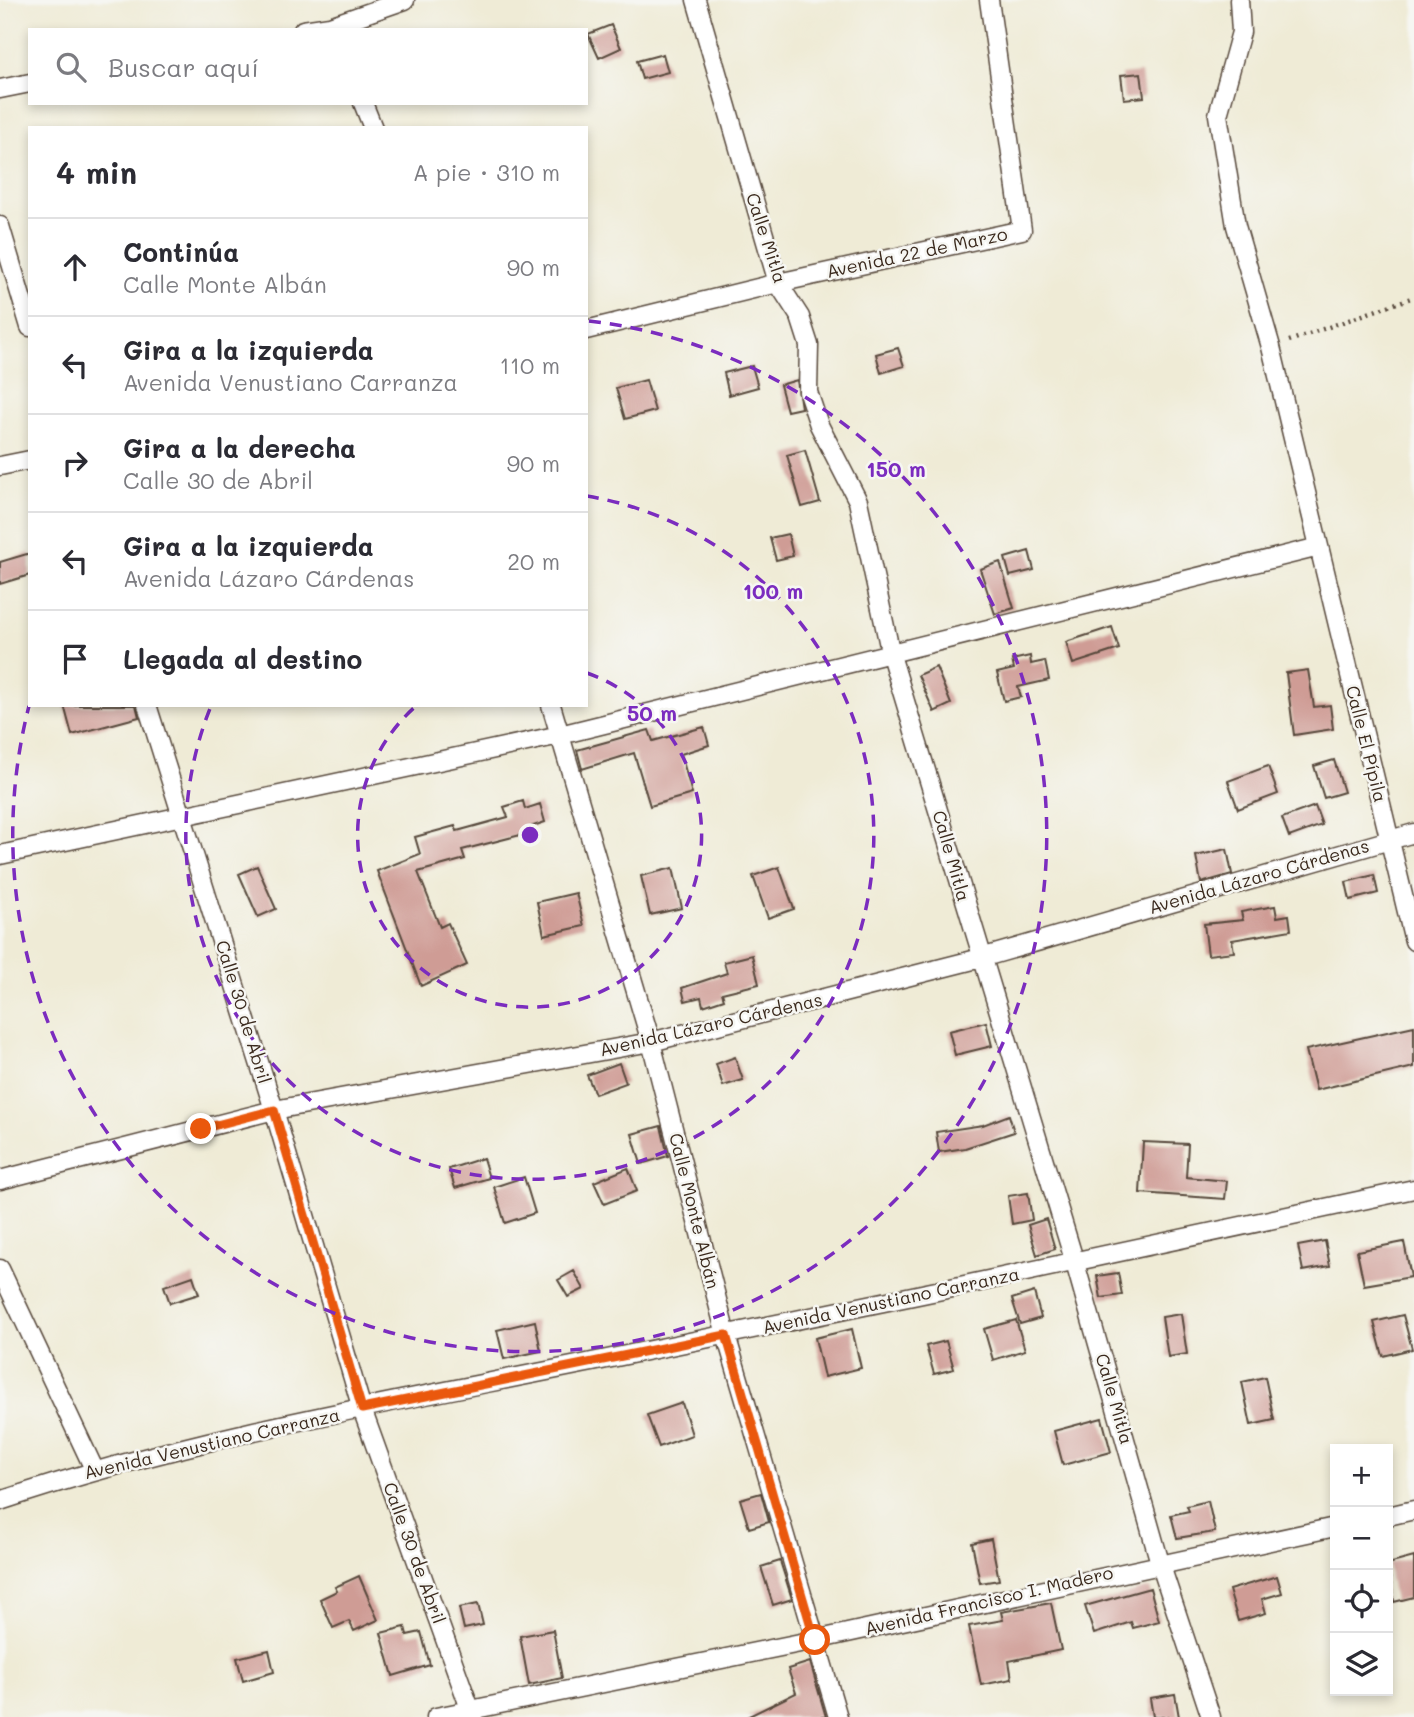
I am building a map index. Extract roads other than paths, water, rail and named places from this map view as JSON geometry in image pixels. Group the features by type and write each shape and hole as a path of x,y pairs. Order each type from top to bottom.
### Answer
{"street":[{"path":"330,28 405,0"},
{"name":"Calle Mitla","path":"696,0 778,283 800,317 809,345 808,392 819,425 858,500 891,655 1075,1263 1160,1563 1210,1717"},
{"name":"Avenida 22 de Marzo","path":"588,330 778,283 1022,230 989,0"},
{"name":"Calle El Pípila","path":"1238,0 1241,32 1218,115 1236,226 1272,347 1414,941"},
{"path":"0,89 28,83"},
{"path":"364,105 372,126"},
{"path":"0,226 28,320"},
{"path":"0,466 28,460"},
{"path":"0,855 560,735 1319,547"},
{"name":"Calle 30 de Abril","path":"148,707 274,1110 362,1409 472,1714"},
{"name":"Calle Monte Albán","path":"552,707 651,1042 726,1335 838,1717"},
{"name":"Avenida Lázaro Cárdenas","path":"0,1180 274,1110 651,1042 981,958 1414,833"},
{"name":"Avenida Venustiano Carranza","path":"0,1501 94,1469 362,1409 1075,1263 1414,1189"},
{"path":"0,1269 94,1469"},
{"path":"1393,1515 1414,1510"},
{"name":"Avenida Francisco I. Madero","path":"436,1717 472,1714 1330,1528"}]}
